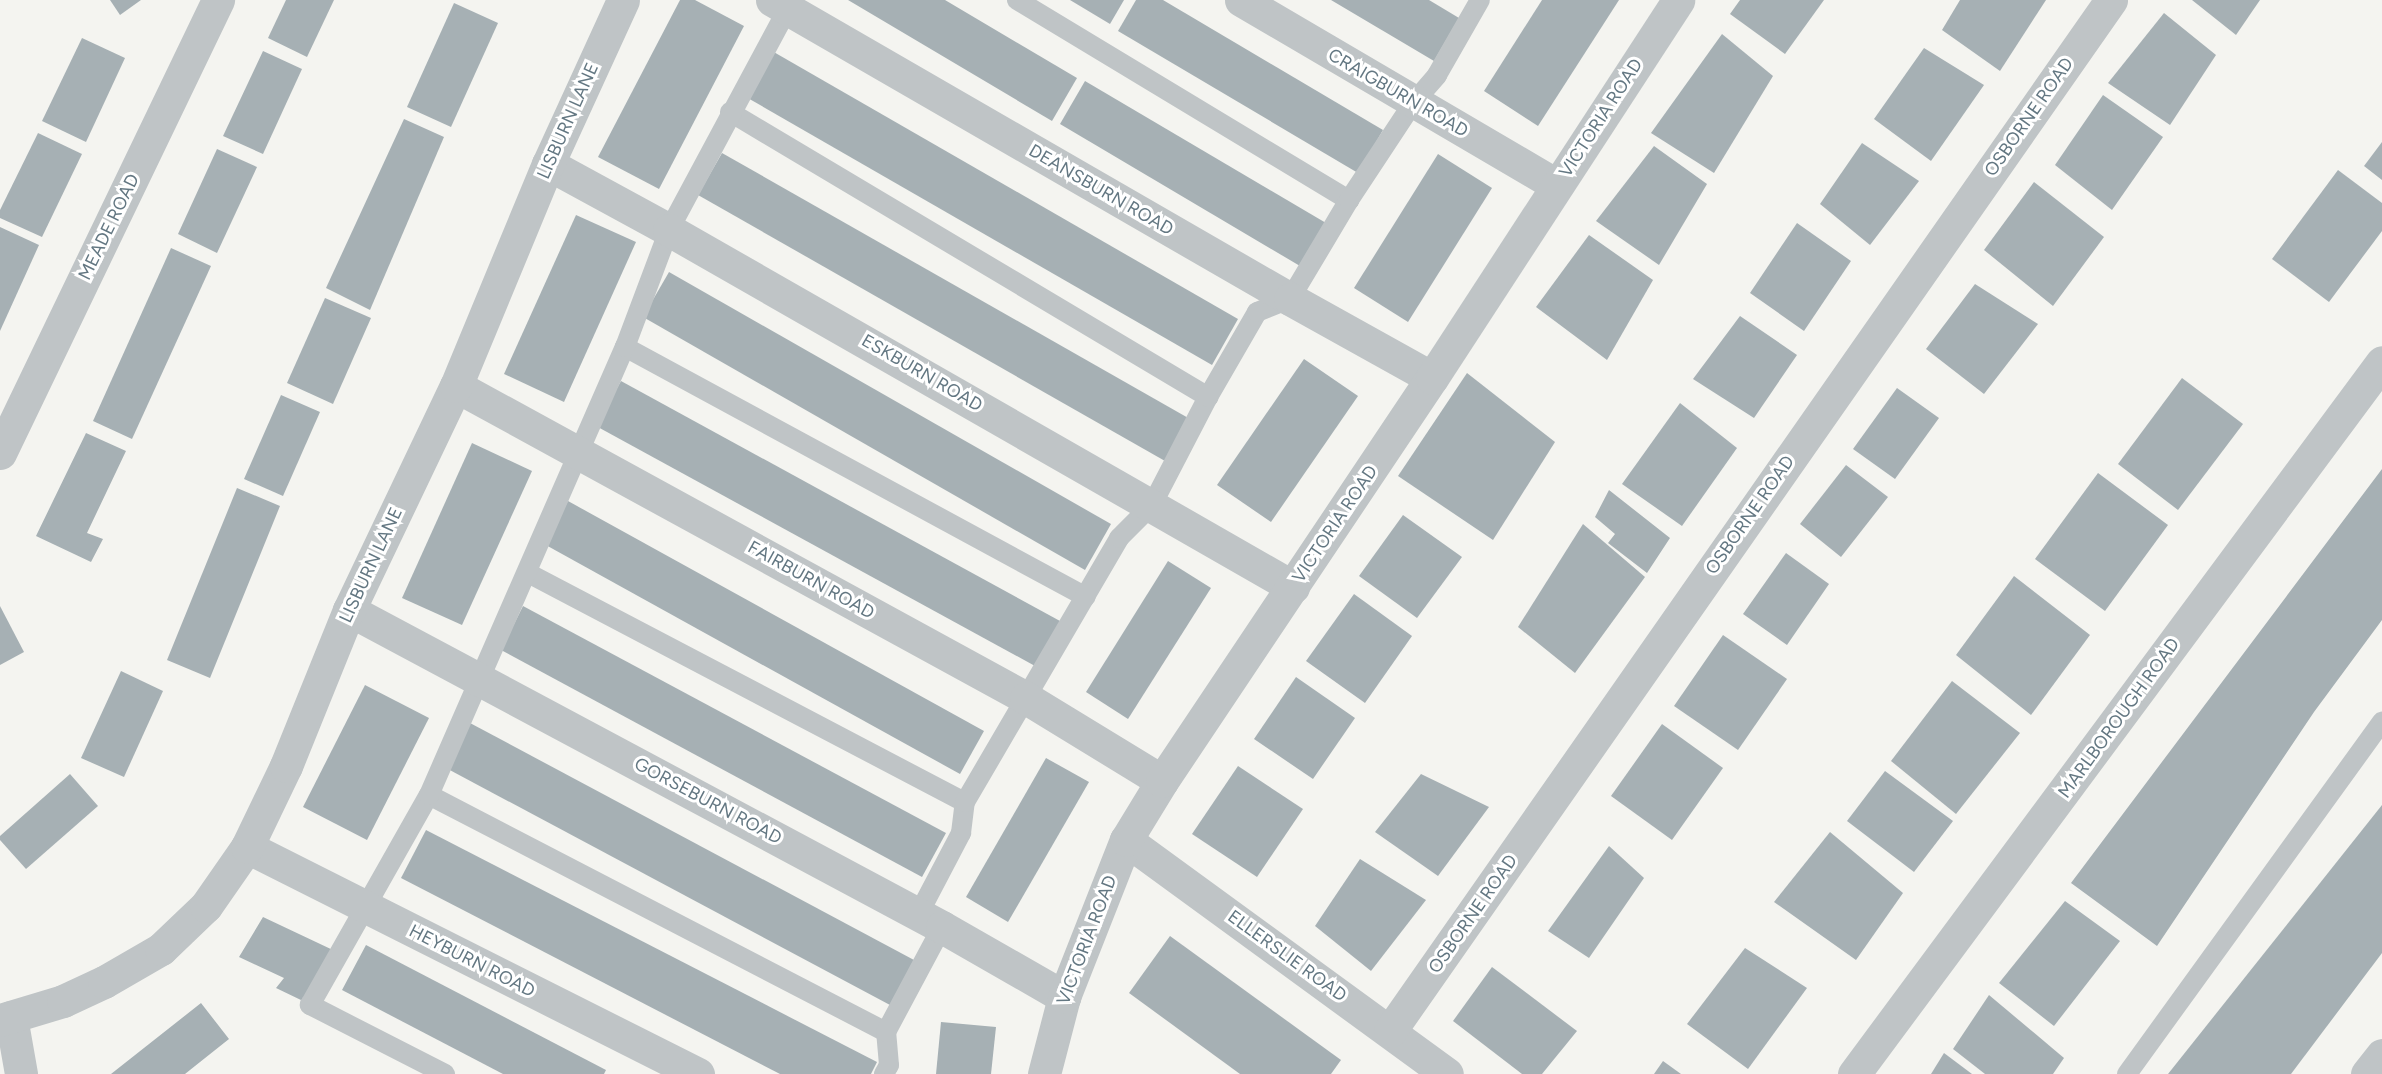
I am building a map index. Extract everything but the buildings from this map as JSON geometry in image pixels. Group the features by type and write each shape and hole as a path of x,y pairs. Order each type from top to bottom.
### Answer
{"street":[{"name":"MEADE ROAD","path":"0,453 218,0"},
{"name":"LISBURN LANE","path":"5,1018 63,1001 104,982 161,948 206,906 247,847 286,766 349,610 456,386 548,164 623,0"},
{"name":"CRAIGBURN ROAD","path":"1241,0 1556,185"},
{"name":"VICTORIA ROAD","path":"1044,1074 1064,997 1126,840 1162,781 1432,378 1678,0"},
{"name":"OSBORNE ROAD","path":"1390,1031 2111,0"},
{"name":"DEANSBURN ROAD","path":"784,3 1290,299 1432,378"},
{"name":"ESKBURN ROAD","path":"548,164 669,230 1293,587"},
{"name":"MARLBOROUGH ROAD","path":"1854,1074 2382,362"},
{"name":"FAIRBURN ROAD","path":"456,386 1026,698 1162,781"},
{"name":"GORSEBURN ROAD","path":"349,610 930,921 1064,997"},
{"name":"ELLERSLIE ROAD","path":"1126,840 1447,1074"},
{"name":"HEYBURN ROAD","path":"247,847 698,1074"},
{"path":"5,1018 21,1074"},
{"path":"2367,1074 2382,1054"}],"lane":[{"path":"1017,0 1349,200"},
{"path":"885,1074 889,1065 886,1032 930,921 961,833 965,802 1119,538 1152,505 1208,397 1257,312 1290,299 1349,200 1413,103 1437,75 1480,0"},
{"path":"445,1074 310,1005 429,795 528,573 577,452 625,347 669,230 784,3"},
{"path":"730,112 1208,397"},
{"path":"625,347 1086,597"},
{"path":"528,573 965,802"},
{"path":"2127,1074 2382,722"},
{"path":"429,795 886,1032"}]}
